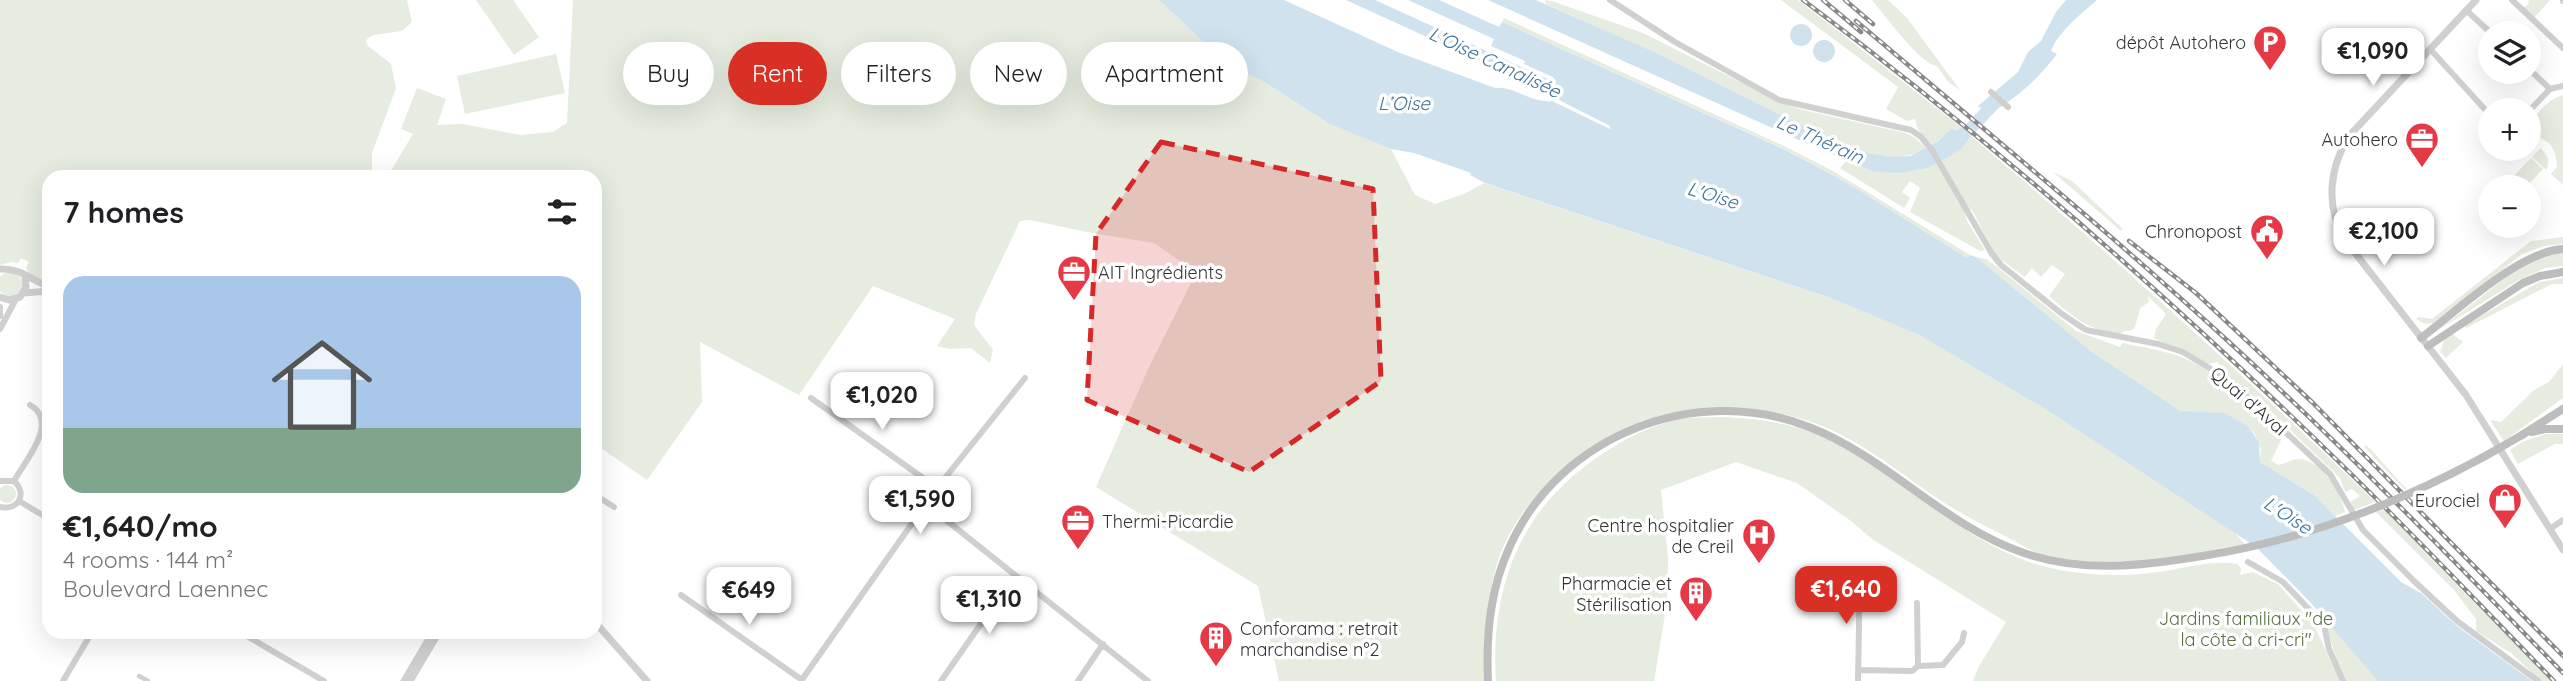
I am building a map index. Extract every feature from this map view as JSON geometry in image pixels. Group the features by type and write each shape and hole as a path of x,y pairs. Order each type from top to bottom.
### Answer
{"main road":[{"path":"2421,338 2517,265 2540,253 2563,249"},
{"path":"2428,346 2524,283 2540,275 2563,272"},
{"path":"1488,681 1489,626 1496,583 1513,539 1534,505 1557,479 1593,449 1635,428 1687,413 1743,411 1775,416 1807,426 1860,453 1981,534 2010,548 2039,558 2104,567 2142,565 2262,544 2357,514 2434,482 2522,435 2563,409"},
{"path":"2522,435 2545,429 2563,429"}],"street":[{"name":"Quai d'Aval","path":"1610,0 1675,42 1779,100 1911,131 1920,136 1940,164 1993,257 2081,327 2097,333 2173,348 2228,379 2327,470 2364,530 2423,590 2457,621 2538,681"},
{"path":"2476,0 2344,144 2333,172 2333,204 2337,224 2345,240 2466,395 2563,550"},
{"path":"2512,0 2563,48"},
{"path":"2466,10 2478,21"},
{"path":"2430,49 2478,103"},
{"path":"2541,80 2550,89"},
{"path":"2541,98 2550,89 2563,86"},
{"path":"1991,92 2008,107"},
{"path":"2,270 15,268 42,285"},
{"path":"24,276 27,284 24,293"},
{"path":"0,329 16,299 24,293 42,290"},
{"path":"0,297 7,300 16,299"},
{"path":"0,307 0,316"},
{"path":"681,595 802,681 937,488 1025,378"},
{"path":"811,398 937,488"},
{"path":"30,405 42,418"},
{"path":"14,481 42,430"},
{"path":"0,481 14,481"},
{"path":"0,507 11,508 19,501 21,490 14,481"},
{"path":"602,499 614,507"},
{"path":"19,501 42,515"},
{"path":"926,504 1148,681"},
{"path":"2550,529 2563,520"},
{"path":"2248,562 2283,582 2324,625 2329,649 2343,681"},
{"path":"1858,681 1860,571"},
{"path":"941,681 1016,575"},
{"path":"1913,681 1917,603"},
{"path":"602,630 647,681"},
{"path":"1859,670 1946,664 1962,642 1964,632"},
{"path":"63,681 88,639"},
{"path":"252,639 322,681"},
{"path":"404,681 429,639"},
{"path":"410,681 435,639"},
{"path":"1078,681 1103,644"},
{"path":"139,676 148,681"}],"highlighted area":[{"path":"1161,142 1373,189 1381,381 1249,472 1087,400 1096,234"}],"green space":[{"path":"0,0 407,0 412,22 402,31 373,35 366,40 367,45 391,64 396,88 372,153 372,170 42,170 42,280 29,274 26,268 29,262 21,258 18,263 0,265"},
{"path":"476,0 513,0 539,37 514,55"},
{"path":"573,0 1159,0 1204,42 1081,42 1081,105 1248,105 1248,74 1323,120 1391,149 1415,195 1435,204 1464,194 1484,183 1828,297 1919,335 2047,410 2234,532 2245,544 2143,560 2092,561 2041,554 1959,512 1866,449 1822,426 1785,415 1747,409 1709,408 1672,413 1635,424 1601,440 1570,462 1522,513 1501,551 1494,576 1485,635 1485,681 1279,681 1258,586 1096,487 1149,367 1191,283 1194,271 1154,243 1030,220 1020,221 976,314 974,325 993,350 990,363 971,348 950,349 937,346 955,319 873,286 799,395 700,342 702,402 647,480 602,449 602,170 391,170 413,134 401,129 417,88 446,99 437,125 463,124 520,135 553,132 567,123"},
{"path":"1545,0 1643,33 1784,104 1905,133 1927,149 1967,140 1971,136 2176,316 2375,502 2354,510 2350,502 2360,496 2352,489 2345,492 2340,478 2263,404 2220,370 2218,362 2209,364 2154,338 2156,329 2166,314 2148,296 2149,302 2140,308 2135,327 2131,331 2121,334 2100,330 2074,316 2049,296 2065,274 2052,265 2041,277 2032,268 2025,277 1996,256 1972,210 1969,209 1965,213 1967,221 1985,250 1980,251 1910,212 1920,188 1910,181 1902,192 1910,198 1904,208 1840,168 1846,161 1871,171 1918,153 1900,157 1882,156 1853,149 1546,4"},
{"path":"1781,0 1798,0 1961,127 1957,132 1952,128 1931,147 1918,129 1915,119 1907,121 1886,109 1898,87"},
{"path":"1872,0 1888,0 1907,18 1960,90 1948,82 1937,66 1912,48"},
{"path":"2528,0 2550,0 2534,18 2524,8 2529,3"},
{"path":"1504,18 1786,147 1833,171 1970,255 1967,258 1849,184 1787,150 1502,22"},
{"path":"556,54 565,93 465,114 457,76"},
{"path":"2563,95 2563,185 2551,174 2557,167 2553,148 2541,138 2541,110"},
{"path":"2541,148 2547,156 2546,170 2536,161 2541,161"},
{"path":"2528,161 2534,161 2543,169 2537,175 2515,175"},
{"path":"2053,172 2072,181 2123,229 2121,231"},
{"path":"2563,237 2563,244 2544,246 2522,254 2433,323 2425,324 2416,319 2432,319 2531,241"},
{"path":"2563,252 2563,266 2545,268 2517,281 2440,329 2518,268 2538,257"},
{"path":"1976,257 1986,259 1996,266 2076,331 2120,347 2122,343 2174,355 2209,371 2246,400 2280,433 2281,440 2271,461 2279,465 2300,459 2316,465 2335,487 2345,512 2335,516 2314,495 2260,462 2261,450 2255,434 2248,426 2225,413 2180,412 2092,352"},
{"path":"6,273 14,273 21,280 21,288 14,295 6,295 -1,288 -1,280"},
{"path":"2563,278 2563,284 2552,284 2466,328 2464,326 2539,282"},
{"path":"2451,333 2463,342 2446,358 2440,352 2444,340"},
{"path":"2563,364 2563,398 2504,441 2490,420 2501,422 2534,390 2549,382"},
{"name":"Jardins familiaux \"de la côte à cri-cri\"","path":"1727,417 1775,422 1820,436 1873,466 1974,535 2001,550 2045,567 2114,575 2148,573 2211,563 2238,564 2240,575 2253,572 2278,584 2314,625 2340,681 1973,681 2006,622 1872,539 1797,483 1736,462 1661,490 1668,558 1667,602 1654,681 1496,681 1499,610 1506,578 1518,548 1534,520 1555,494 1580,470 1638,433 1679,420"},
{"path":"2545,434 2563,434 2563,444 2555,444 2518,464 2510,450 2522,442"},
{"path":"2366,445 2407,489 2405,490 2364,447"},
{"path":"4,486 10,486 15,491 15,497 10,502 4,502 -1,497 -1,491"},
{"path":"2384,510 2551,681 2541,681 2511,653 2476,631 2476,619 2454,590 2376,512"},
{"path":"2320,611 2381,681 2343,681 2328,631 2319,616"}],"water":[{"path":"1159,0 1284,0 1400,53 1495,88 1510,90 1537,100 1552,101 1610,129 1610,126 1512,76 1346,0 1375,0 1554,80 1553,77 1524,64 1525,61 1491,46 1494,39 1408,0 1439,0 1499,27 1502,22 1786,150 1849,184 1967,258 1970,255 1976,257 2092,352 2180,411 2225,413 2248,426 2259,442 2260,462 2314,495 2401,582 2421,593 2457,626 2532,681 2378,681 2311,603 2256,547 2047,410 1919,335 1828,297 1485,183 1470,175 1471,173 1414,153 1391,149 1328,123 1248,74 1248,42 1204,42"},
{"path":"1488,0 1536,0 1656,53 1809,129 1868,153 1891,157 1911,156 1937,142 1952,128 1957,131 1961,127 1971,136 1960,150 1928,168 1898,173 1871,171"},
{"path":"2066,0 2097,0 2059,37 2051,51 2057,54 2042,72 2017,95 1988,114 1978,106 2018,72 2028,52 2041,41 2056,12"},
{"path":"1801,24 1811,31 1812,35 1805,45 1801,46 1791,39 1790,35 1797,25"},
{"path":"1824,40 1834,47 1835,51 1828,61 1824,62 1814,55 1813,51 1820,41"}],"waterway":[{"name":"Le Thérain","path":"1954,141 1967,132 1997,101"}],"railway":[{"path":"1803,0 1943,109 2148,283 2343,466 2554,681"},
{"path":"1823,0 1861,32"},
{"path":"1845,0 1873,24"},
{"path":"1856,21 2091,220 2229,342 2357,464 2563,673"},
{"path":"2129,241 2196,293 2313,403 2563,656"}],"place":[{"name":"dépôt Autohero","path":"2270,72"},
{"name":"Autohero","path":"2422,169"},
{"name":"Chronopost","path":"2267,261"},
{"name":"AIT Ingrédients","path":"1074,302"},
{"name":"Eurociel","path":"2505,530"},
{"name":"Thermi-Picardie","path":"1078,551"},
{"name":"Centre hospitalier de Creil","path":"1759,565"},
{"name":"Pharmacie et Stérilisation","path":"1696,623"},
{"name":"Conforama : retrait marchandise n°2","path":"1216,668"}],"water label":[{"name":"L'Oise Canalisée","path":"1495,62"},
{"name":"L’Oise","path":"1404,103"},
{"name":"L'Oise","path":"1713,195"},
{"name":"L'Oise","path":"2288,515"}]}
